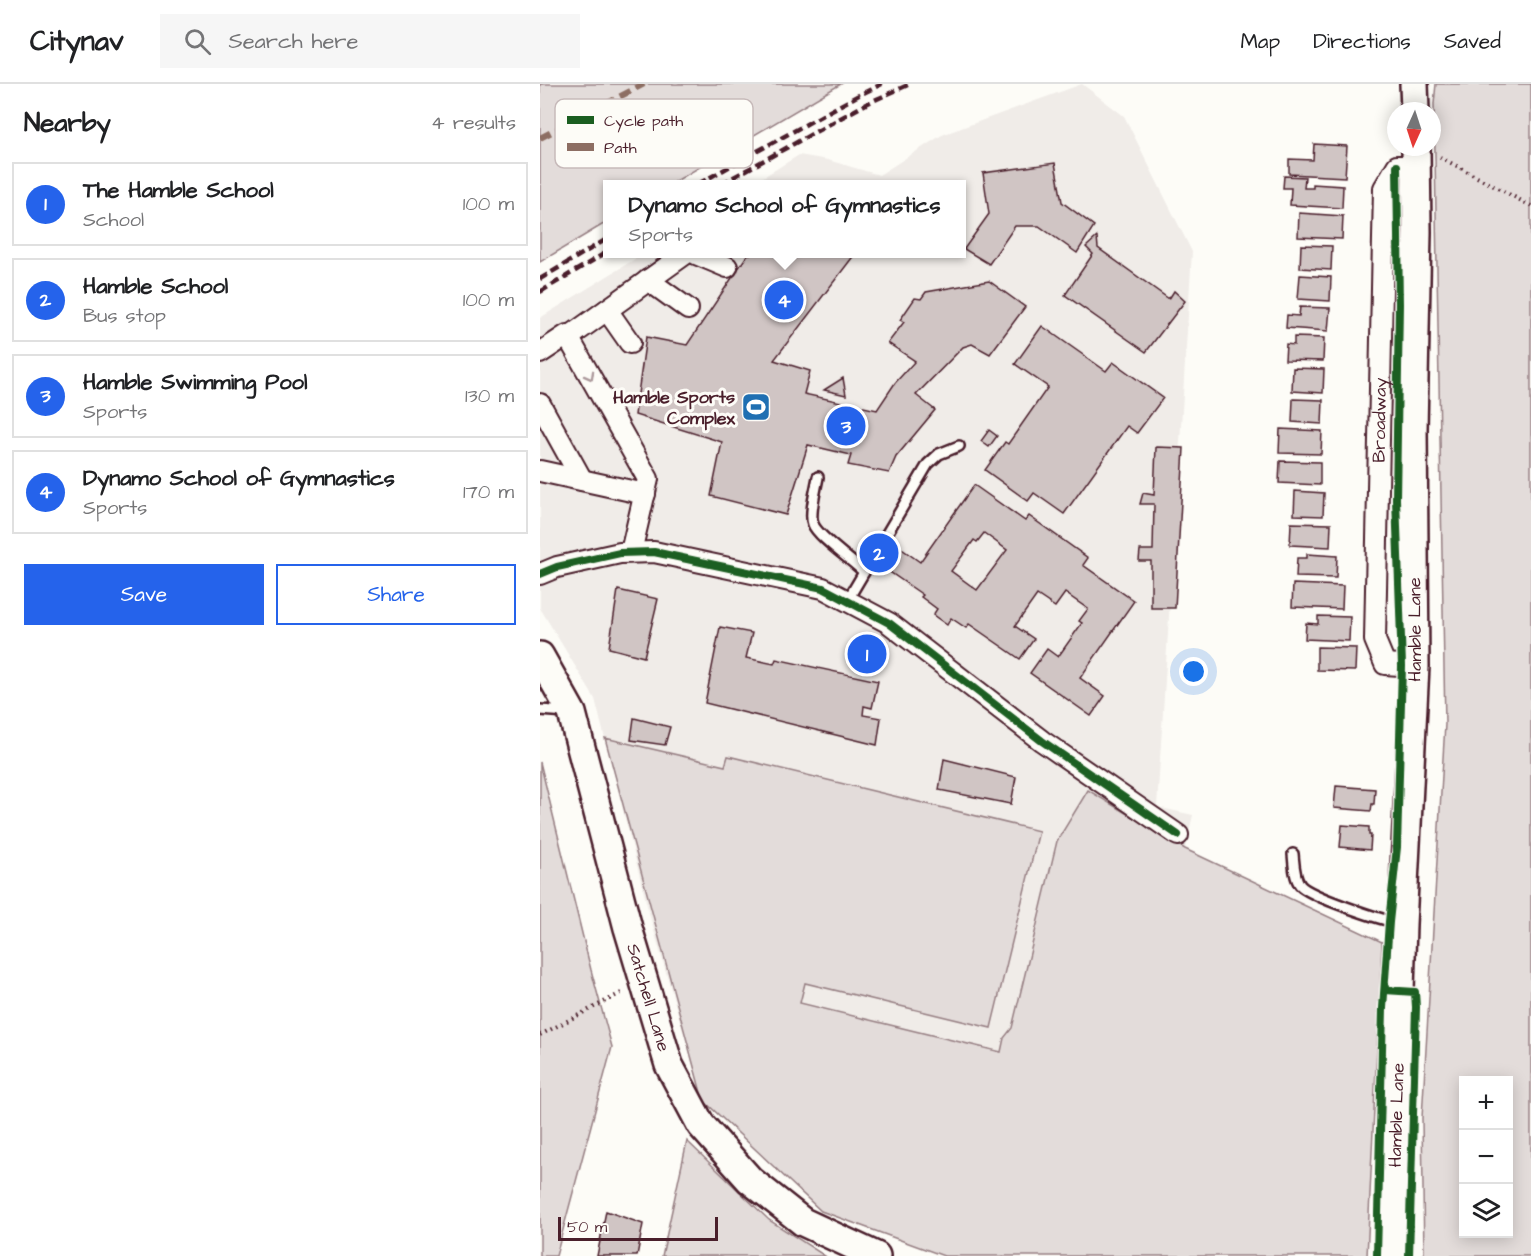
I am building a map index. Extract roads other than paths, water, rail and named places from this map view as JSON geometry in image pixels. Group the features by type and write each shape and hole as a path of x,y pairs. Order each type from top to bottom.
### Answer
{"main road":[{"path":"1414,84 1415,102"},
{"name":"Hamble Lane","path":"1392,1256 1402,924 1415,666 1413,429 1423,156"},
{"name":"Satchell Lane","path":"540,656 572,713 628,928 669,1065 701,1125 750,1180 803,1222 876,1256"}],"street":[{"name":"Broadway","path":"1415,666 1385,664 1375,640 1384,188 1397,166 1423,156"},
{"path":"540,353 567,335 569,337 679,258"},
{"path":"706,258 727,267"},
{"path":"648,280 688,309"},
{"path":"607,310 630,343"},
{"path":"569,337 648,479 631,552"},
{"path":"540,404 582,480"},
{"path":"540,471 645,494"},
{"path":"540,574 557,567 620,553 654,552 823,588 889,623 1042,741 1178,835"}],"lane":[{"path":"847,601 928,464 939,454 959,446"},
{"path":"818,477 813,525 820,534 864,572"},
{"path":"540,710 572,713"},
{"path":"1293,854 1296,877 1306,890 1351,909 1402,924"}],"railway":[{"path":"753,154 882,84"},
{"path":"753,166 866,104 910,84"},
{"path":"705,180 727,168"},
{"path":"728,180 750,168"},
{"path":"540,279 603,241"},
{"path":"540,292 603,254"}],"place":[{"name":"Dynamo School of Gymnastics","path":"784,300"},
{"name":"Hamble Sports Complex","path":"756,407"},
{"name":"Hamble Swimming Pool","path":"846,426"},
{"name":"Hamble School","path":"879,553"},
{"name":"The Hamble School","path":"867,654"}]}
